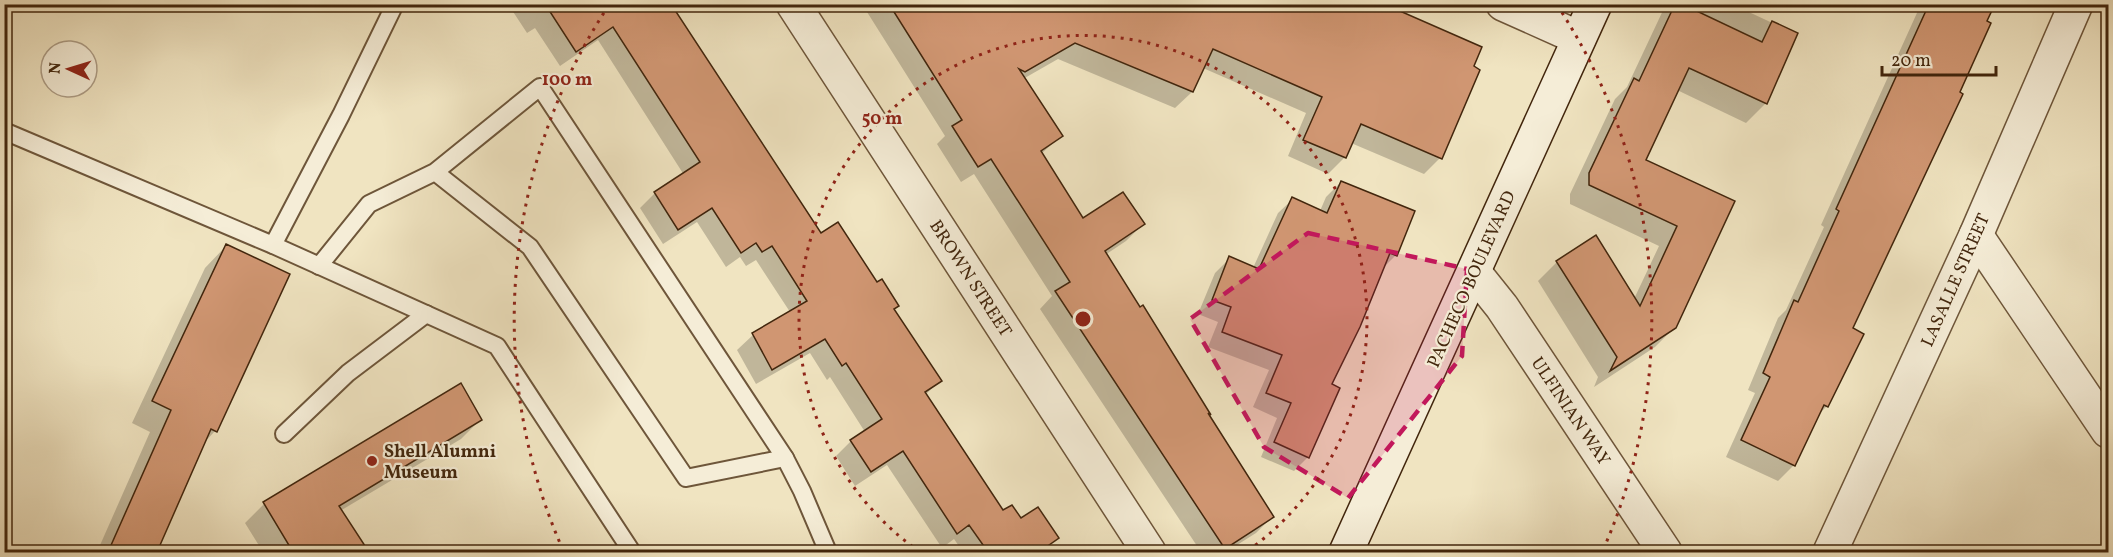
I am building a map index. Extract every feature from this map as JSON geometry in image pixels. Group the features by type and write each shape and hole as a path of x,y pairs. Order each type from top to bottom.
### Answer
{"street":[{"name":"BROWN STREET","path":"792,4 1149,552"},
{"path":"1503,4 1579,38"},
{"name":"PACHECO BOULEVARD","path":"1346,552 1595,4"},
{"name":"LASALLE STREET","path":"1830,552 1976,235 2076,4"},
{"path":"1976,235 2109,431"},
{"name":"ULFINIAN WAY","path":"1474,272 1502,308 1665,552"}],"lane":[{"path":"273,245 346,105 395,4"},
{"path":"319,266 369,204 435,172 540,87 784,458 802,491 828,552"},
{"path":"4,131 273,245 497,346 632,552"},
{"path":"435,172 530,247 686,478 784,458"},
{"path":"284,434 348,373 426,314"}],"highlighted area":[{"path":"1308,233 1467,269 1462,356 1348,498 1264,447 1190,319"}],"building":[{"path":"545,4 671,4 821,233 838,222 877,282 882,279 899,306 894,309 942,381 925,392 1003,510 1012,505 1021,518 1038,507 1059,538 1039,552 988,552 969,525 957,534 903,451 871,472 850,440 882,419 846,363 842,366 825,339 772,370 752,333 807,301 772,246 762,252 756,243 741,253 712,208 678,230 654,192 700,162 613,27 576,52"},
{"path":"889,4 1384,4 1482,47 1474,66 1480,70 1442,159 1361,124 1346,158 1303,140 1322,97 1213,49 1193,92 1075,43 1025,72 1019,69 1063,136 1041,151 1083,218 1123,192 1145,224 1105,251 1140,307 1143,305 1274,517 1225,549 1055,291 1070,282 991,159 978,167 952,126 962,120"},
{"path":"1675,4 1682,4 1762,42 1772,21 1798,33 1767,104 1689,68 1646,160 1735,201 1676,328 1610,371 1617,357 1556,261 1596,235 1640,306 1677,226 1589,185 1589,173 1634,78 1639,81"},
{"path":"1929,4 1995,4 1987,21 1991,23 1960,92 1963,94 1853,328 1864,334 1828,407 1824,405 1795,466 1741,440 1770,377 1763,373 1794,300 1798,302 1839,211 1836,209"},
{"path":"1341,181 1415,211 1397,256 1390,253 1360,327 1332,384 1340,388 1309,458 1274,442 1291,403 1266,393 1282,355 1222,332 1231,307 1212,300 1229,256 1259,269 1292,197 1327,213"},
{"path":"226,244 290,274 217,432 211,429 157,552 108,552 171,410 152,401"},
{"name":"Shell Alumni Museum","path":"461,383 482,420 339,506 369,552 293,552 263,502"}],"place":[{"name":"Shell Alumni Museum","path":"372,461"}]}
